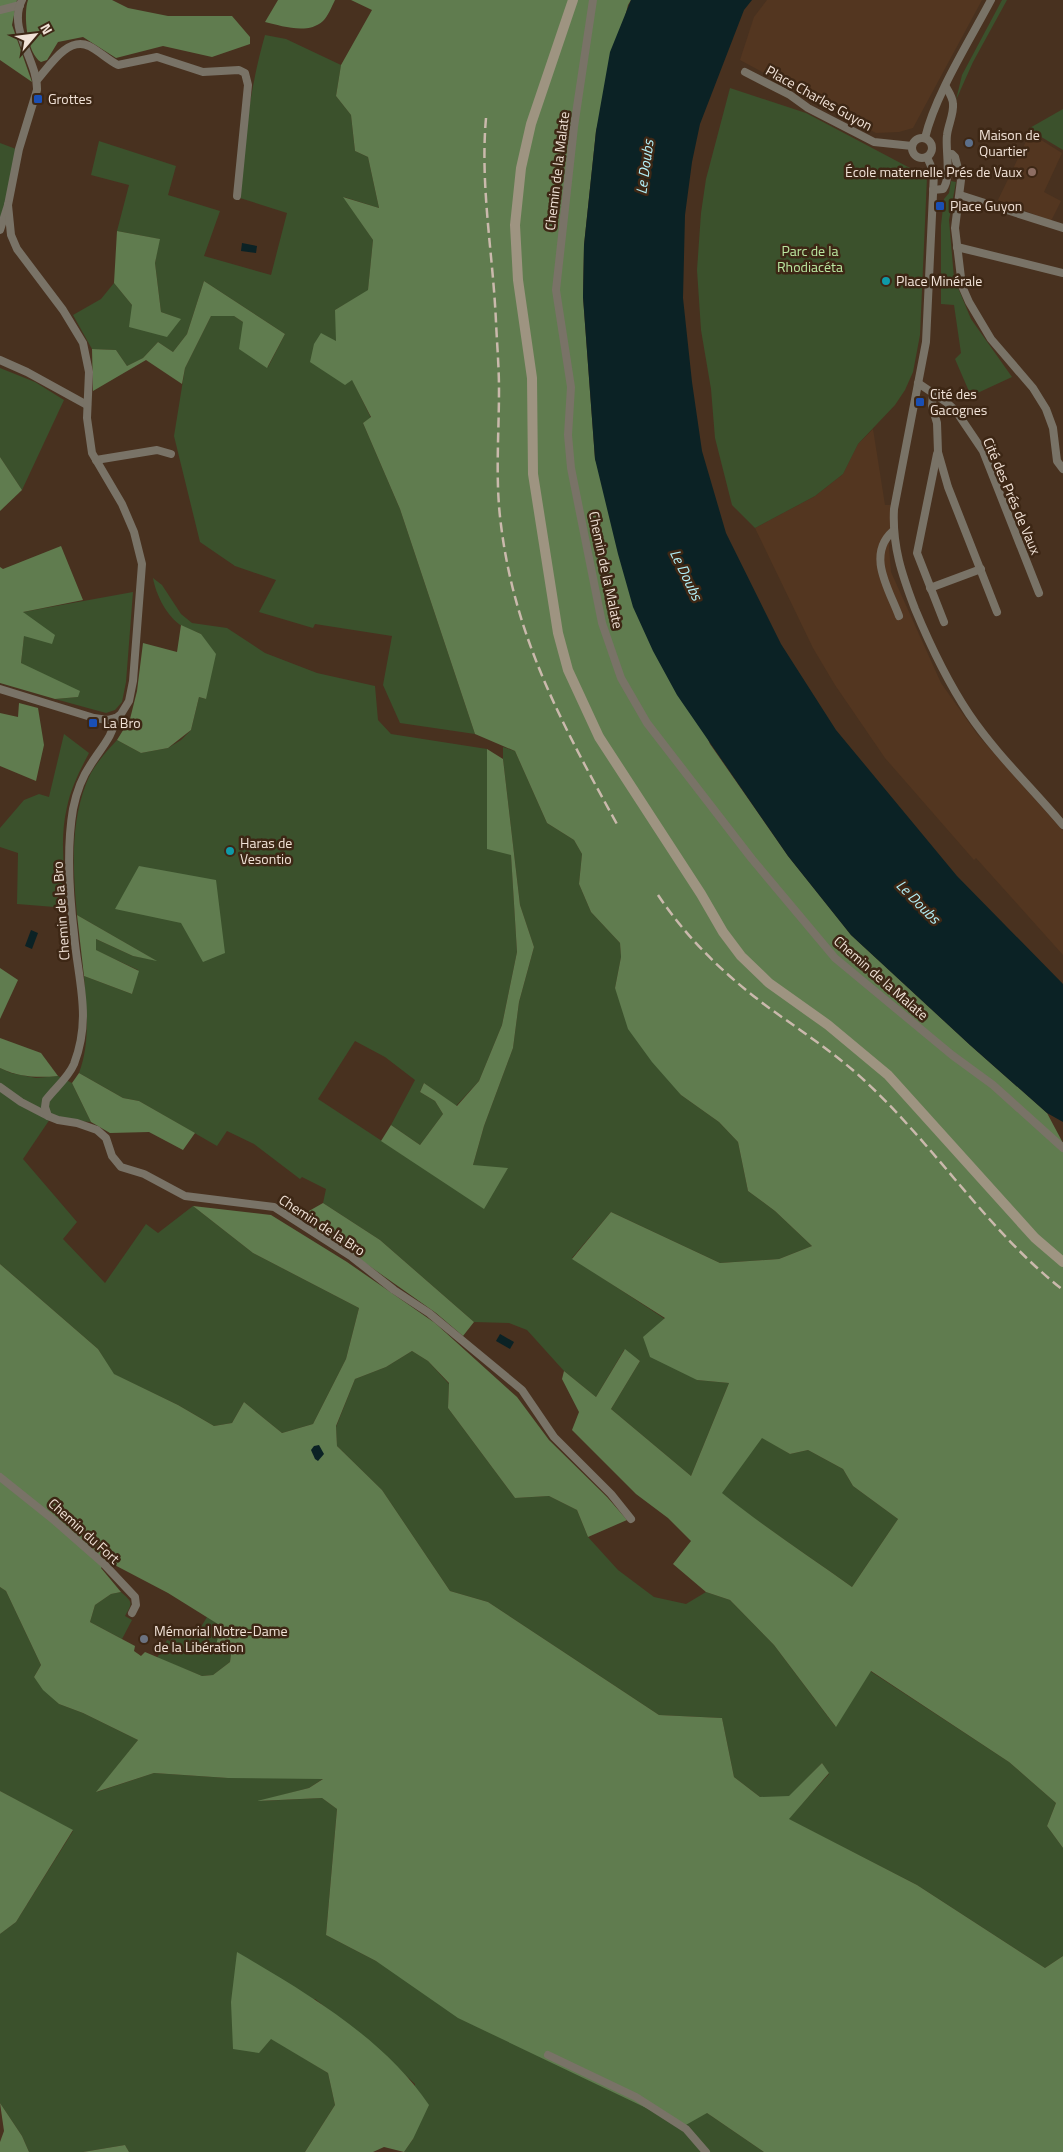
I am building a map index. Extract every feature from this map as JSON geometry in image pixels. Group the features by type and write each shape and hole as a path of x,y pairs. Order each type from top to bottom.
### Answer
{"main road":[{"path":"572,1 531,124 521,168 516,226 518,280 532,378 533,474 558,633 568,670 599,737 741,956 769,982 828,1025 888,1074 1035,1238 1063,1262"}],"street":[{"name":"Chemin de la Malate","path":"593,0 574,127 556,290 571,387 568,435 571,468 602,623 622,678 647,723 752,859 835,958 952,1056 993,1085 1063,1148"},
{"path":"925,138 928,126 946,87 991,0"},
{"path":"0,10 21,3 19,25 28,58 37,80 37,90 19,149 8,205 0,230"},
{"path":"37,80 64,49 81,44 88,45 118,65 157,58 203,72 230,69 245,73 248,85 237,196"},
{"name":"Place Charles Guyon","path":"745,72 790,95 808,108 874,142 912,146"},
{"path":"933,190 944,187 948,154 947,137 954,105 946,87"},
{"path":"918,138 925,138 930,142 932,148 927,157 921,158 915,155 912,146 918,138"},
{"path":"948,154 952,154 955,157 961,174 955,228 962,286 969,302 991,339 1033,388 1046,409 1053,428 1057,461 1063,469"},
{"path":"927,157 934,173 926,342 894,509 893,531 903,578 921,623 951,685 969,714 990,742 1063,825"},
{"path":"960,195 1063,228"},
{"name":"Chemin de la Bro","path":"8,205 11,235 17,249 63,310 83,343 89,372 88,435 92,453 122,504 134,532 142,564 133,681 126,709 116,718 110,737 90,765 81,782 74,808 69,842 69,882 84,1023 80,1047 73,1067 46,1100 45,1107 48,1116 97,1130 106,1138 112,1156 121,1167 153,1178 185,1196 274,1207 352,1257 394,1290 429,1313 522,1390 554,1437 611,1494 631,1519"},
{"path":"957,247 1063,273"},
{"path":"0,360 27,372 87,405"},
{"name":"Cité des Prés de Vaux","path":"918,383 956,411 983,451 1039,593"},
{"path":"932,393 932,406 937,423 938,452 917,553 944,622"},
{"path":"96,460 157,450 171,454"},
{"path":"938,452 948,486 997,612"},
{"path":"893,531 883,542 880,549 880,566 899,616"},
{"path":"930,588 981,569"},
{"path":"0,689 87,717 108,720 116,718"},
{"path":"0,1087 20,1102 48,1116"},
{"name":"Chemin du Fort","path":"0,1477 104,1564 135,1597 136,1606 132,1612"},
{"path":"548,2055 636,2097 686,2129 706,2152"}],"shaded area":[{"path":"767,0 982,0 913,128 899,132 876,133 740,60 754,17"},
{"name":"École maternelle Prés de Vaux","path":"1030,133 1062,153 1044,192 1061,201 1051,221 998,200"},
{"path":"873,429 885,505 891,505 889,548 891,572 941,683 977,734 1063,831 1063,955 976,858 974,860 885,758 835,685 813,648 755,528 815,496 843,474 858,444"}],"green space":[{"path":"0,0 17,0 12,25 32,82 0,60"},
{"path":"28,0 112,0 128,8 168,16 232,16 250,37 250,44 212,57 163,46 116,58 83,37 58,42 47,60 41,62 36,58 29,43 26,24"},
{"path":"278,0 335,0 323,21 310,28 303,29 265,22"},
{"path":"351,0 631,0 628,5 596,131 584,245 583,297 595,459 710,744 788,856 851,935 1047,1113 1063,1143 1063,1848 1047,1826 1056,1803 1009,1762 871,1671 836,1727 774,1645 730,1600 706,1592 673,1564 691,1541 668,1518 636,1494 572,1430 579,1412 562,1379 564,1371 596,1397 625,1349 640,1361 611,1409 691,1476 729,1383 697,1380 650,1357 643,1337 665,1318 572,1259 611,1212 720,1263 779,1259 812,1246 775,1211 748,1191 738,1142 719,1122 681,1095 652,1062 628,1029 615,988 621,957 620,943 591,912 579,884 582,854 574,840 547,823 515,751 475,734 400,509 363,423 371,417 352,380 345,385 310,362 314,344 321,333 336,341 335,310 368,290 373,240 343,197 379,208 368,157 355,151 351,115 336,96 341,65 372,10","holes":["762,1438 790,1454 808,1450 843,1469 853,1486 898,1519 852,1587 770,1530 722,1493"]},
{"path":"1002,0 1007,0 973,62 956,100 962,75"},
{"path":"265,35 286,39 341,65 336,96 351,115 355,151 368,157 379,208 344,197 373,240 368,291 335,310 352,379 371,418 363,423 400,509 475,734 400,723 383,685 392,636 315,624 313,628 259,612 276,580 235,566 200,542 174,436 185,368 211,316 234,316 243,322 268,367 285,334 204,281 187,334 173,352 158,342 143,358 127,366 116,350 92,349 73,315 101,299 114,283 132,305 180,319 161,312 155,263 159,239 117,231 129,185 91,175 99,141 176,166 168,195 220,211 204,256 271,275 287,213 240,198 248,116 255,75"},
{"name":"Parc de la Rhodiacéta","path":"730,88 806,113 927,177 920,335 913,372 905,390 895,405 858,444 843,474 815,496 755,528 732,505 715,438 711,389 701,330 697,270 701,213 706,179"},
{"path":"1063,109 1063,150 1028,129"},
{"path":"0,143 16,149 0,220"},
{"path":"951,181 956,182 949,220 954,278 971,319 1012,377 971,396 955,359 961,353 954,305 941,304 941,225 944,199 949,193"},
{"path":"117,231 160,239 155,263 161,312 181,319 167,337 129,327 132,305 114,283"},
{"path":"204,281 285,334 267,368 239,349 243,322 234,316 211,316 185,368 182,384 146,360 93,391 92,349 116,350 127,366 143,358 158,342 173,352 187,334"},
{"path":"0,368 35,382 64,400 22,490 0,457"},
{"path":"0,457 22,490 0,511"},
{"path":"61,546 83,600 23,612 55,635 52,644 24,636 21,663 80,691 78,697 55,699 0,683 0,567 3,569"},
{"path":"153,578 162,585 181,614 192,623 227,628 265,653 317,673 375,686 378,720 391,734 487,749 487,848 511,854 517,952 502,1025 479,1081 456,1106 424,1083 420,1092 435,1101 443,1114 420,1145 391,1125 415,1080 385,1057 355,1041 318,1099 484,1208 473,1165 484,1126 513,1048 519,1002 534,947 520,905 503,747 515,751 547,823 574,840 582,854 579,884 591,912 620,943 621,957 615,988 681,1095 719,1122 738,1142 748,1191 775,1211 812,1246 779,1259 720,1263 611,1212 572,1258 665,1319 697,1380 729,1383 691,1476 611,1409 640,1361 624,1350 596,1397 564,1371 527,1330 509,1323 474,1322 380,1240 323,1203 326,1189 302,1177 300,1179 254,1144 227,1131 217,1146 139,1101 123,1098 79,1073 83,1061 86,1037 84,976 132,994 138,970 95,950 96,939 133,956 155,960 77,915 74,882 75,832 77,816 86,784 95,766 117,740 141,753 168,748 181,740 191,730 199,697 206,699 201,634 182,626 172,617 160,598"},
{"path":"133,592 126,682 122,702 115,710 106,713 55,699 78,697 21,663 24,635 51,643 23,612"},
{"path":"181,625 201,634 216,654 206,699 199,697 191,730 168,748 141,753 117,740 130,719 137,691 143,643 177,652"},
{"path":"19,703 38,708 44,745 36,781 0,766 0,713 18,717"},
{"path":"64,734 89,753 73,786 63,832 67,908 17,904 18,853 0,847 0,828 24,800 39,794 49,797"},
{"path":"487,749 503,759 520,905 534,947 519,1002 513,1048 484,1126 473,1165 508,1168 484,1209 381,1141 391,1125 420,1145 443,1114 435,1101 420,1092 424,1083 457,1106 479,1081 502,1025 517,952 511,855 487,849"},
{"path":"139,866 216,880 225,953 203,962 181,923 115,909"},
{"path":"77,915 157,961 133,956 96,939 96,950 139,971 132,994 84,976"},
{"path":"0,968 18,980 0,1019"},
{"path":"0,1038 41,1053 58,1076 28,1076 0,1068"},
{"path":"0,1068 11,1073 36,1078 58,1076 72,1083 91,1122 50,1119 23,1159 77,1222 63,1239 105,1283 146,1224 158,1233 193,1206 253,1253 359,1308 346,1359 313,1424 282,1433 244,1402 232,1423 214,1426 178,1405 113,1374 98,1349 0,1264"},
{"path":"79,1073 123,1098 139,1101 195,1133 183,1150 149,1132 110,1133 91,1122 72,1083"},
{"path":"323,1203 380,1240 474,1322 463,1336 436,1313 351,1253 310,1227 309,1211"},
{"path":"193,1206 271,1215 347,1262 435,1323 517,1397 549,1440 607,1497 627,1520 588,1537 577,1510 549,1496 515,1498 448,1408 449,1383 428,1361 412,1351 386,1367 355,1379 336,1426 337,1446 382,1490 450,1591 488,1602 659,1715 722,1718 734,1777 760,1797 789,1796 822,1763 829,1773 789,1819 917,1885 1045,1968 1063,1956 1063,2152 764,2152 707,2113 684,2126 458,2018 376,1961 326,1935 337,1809 322,1798 257,1801 309,1788 323,1779 228,1778 154,1773 96,1792 138,1740 83,1713 59,1704 43,1690 34,1677 41,1665 6,1591 0,1587 0,1264 98,1349 114,1374 178,1405 214,1426 232,1423 244,1402 282,1433 313,1424 346,1359 359,1308 253,1253","holes":["107,1561 168,1593 221,1626 216,1645 231,1654 230,1662 213,1675 202,1676 145,1652 141,1656 134,1651 135,1646 90,1622 95,1605 111,1594 121,1592 101,1568"]},
{"path":"412,1351 428,1361 449,1384 448,1408 515,1498 549,1496 577,1510 588,1537 618,1570 654,1597 686,1604 706,1592 730,1600 774,1645 835,1726 870,1671 1009,1762 1056,1803 1047,1826 1063,1848 1063,1956 1045,1968 917,1885 788,1819 829,1774 822,1763 789,1797 760,1797 734,1777 722,1718 659,1715 488,1602 450,1591 382,1490 337,1446 336,1427 355,1379 386,1367"},
{"path":"762,1437 790,1454 808,1450 843,1469 853,1486 898,1519 852,1587 721,1493"},
{"path":"0,1587 6,1591 41,1665 34,1677 59,1704 83,1713 138,1740 97,1792 154,1773 228,1778 324,1778 309,1788 260,1801 322,1798 337,1809 326,1935 376,1961 707,2113 764,2152 404,2152 413,2139 415,2084 370,2042 315,1999 271,2038 328,2073 335,2105 305,2152 129,2152 125,2145 83,2152 29,2152 22,2136 0,2103 0,1934 16,1922 73,1831 0,1791"},
{"path":"121,1592 130,1601 125,1616 132,1620 122,1639 90,1622 95,1605 111,1594"},
{"path":"207,1617 222,1626 231,1654 230,1662 213,1675 202,1676 157,1658 167,1640 170,1641 175,1633 195,1637"},
{"path":"0,1791 73,1830 16,1922 0,1934"},
{"path":"237,1952 342,2018 389,2058 410,2081 429,2105 413,2139 404,2152 384,2147 373,2152 305,2152 335,2105 328,2073 271,2039 259,2053 233,2049 231,2002"},
{"path":"0,2103 22,2136 29,2152 0,2152 0,2142 4,2131"},
{"path":"125,2145 129,2152 83,2152"}],"water":[{"name":"Le Doubs","path":"631,0 752,0 744,10 700,124 692,162 685,215 683,298 702,451 726,533 781,644 836,730 957,876 1063,984 1063,1122 1047,1113 851,935 788,856 677,695 653,651 633,607 595,459 583,297 584,245 596,131 610,52"},
{"path":"242,243 257,246 256,253 241,251"},
{"path":"31,930 38,933 32,949 25,946"},
{"path":"500,1334 514,1342 510,1349 496,1341"},
{"path":"319,1445 324,1454 318,1461 311,1450 314,1446"}],"railway":[{"path":"486,118 486,194 499,373 498,491 508,567 518,606 544,681 579,754 618,826"},
{"path":"658,895 696,943 740,985 854,1071 891,1106 1010,1241 1063,1290"}],"place":[{"name":"Grottes","path":"38,99"},
{"name":"Maison de Quartier","path":"969,143"},
{"name":"École maternelle Prés de Vaux","path":"1032,172"},
{"name":"Place Guyon","path":"940,206"},
{"name":"Place Minérale","path":"886,281"},
{"name":"Cité des Gacognes","path":"920,402"},
{"name":"La Bro","path":"93,723"},
{"name":"Haras de Vesontio","path":"230,851"},
{"name":"Mémorial Notre-Dame de la Libération","path":"144,1639"}]}
